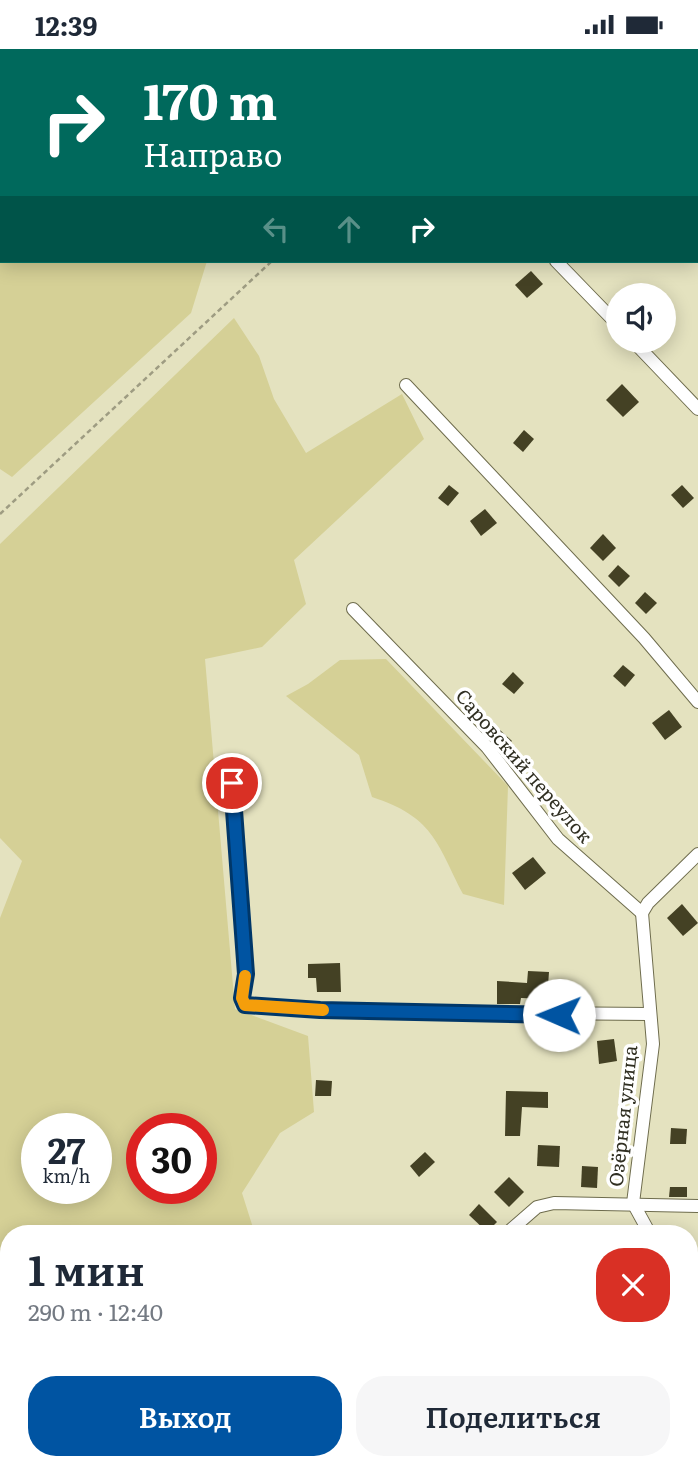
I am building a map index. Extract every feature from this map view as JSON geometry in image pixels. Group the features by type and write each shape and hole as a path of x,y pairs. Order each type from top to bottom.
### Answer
{"street":[{"path":"558,263 606,313"},
{"path":"644,353 698,409"},
{"path":"406,385 644,638 698,702"},
{"name":"Саровский переулок","path":"353,609 486,747 558,839 642,913"},
{"path":"232,783 246,974 242,998 245,1005 341,1011 648,1014"},
{"path":"642,913 698,854"},
{"name":"Озёрная улица","path":"642,913 648,1014 653,1044 633,1203 645,1225"},
{"path":"516,1225 537,1207 554,1203 698,1206"}],"path":[{"path":"0,514 270,263"}],"shaded area":[{"path":"0,263 206,263 191,313 12,477 0,469"},
{"path":"234,318 259,356 274,399 306,453 402,394 424,439 294,560 306,604 262,647 205,659 235,1009 308,1036 314,1112 280,1133 242,1193 252,1225 0,1225 0,918 22,861 0,838 0,544"},
{"path":"386,659 508,786 504,905 463,894 430,833 408,813 372,797 359,755 286,696 308,684 340,660"}],"building":[{"path":"531,271 543,284 527,298 515,285"},
{"path":"622,384 639,402 623,417 606,400"},
{"path":"524,430 534,439 523,452 513,443"},
{"path":"449,485 459,493 448,506 438,498"},
{"path":"682,485 694,498 683,508 671,495"},
{"path":"485,509 497,523 481,536 470,521"},
{"path":"603,534 616,548 603,561 590,548"},
{"path":"618,565 630,576 619,587 608,576"},
{"path":"645,592 657,603 646,614 635,603"},
{"path":"623,665 635,675 625,687 613,676"},
{"path":"513,672 524,683 514,694 502,684"},
{"path":"669,710 682,727 665,740 652,723"},
{"path":"500,730 512,741 501,751 492,739"},
{"path":"533,857 546,873 525,890 512,873"},
{"path":"682,904 698,923 683,936 667,918"},
{"path":"340,963 341,992 317,992 316,978 308,978 308,964"},
{"path":"528,971 549,972 547,999 521,998 520,1004 497,1004 497,981 527,983"},
{"path":"614,1039 617,1061 599,1064 597,1041"},
{"path":"316,1080 332,1081 331,1096 315,1096"},
{"path":"506,1091 548,1092 548,1108 522,1107 520,1136 505,1136"},
{"path":"671,1128 687,1129 686,1144 670,1144"},
{"path":"538,1145 560,1146 559,1167 537,1166"},
{"path":"425,1152 435,1162 419,1177 410,1166"},
{"path":"582,1166 598,1167 597,1188 581,1187"},
{"path":"509,1177 524,1192 509,1207 494,1192"},
{"path":"670,1187 687,1187 687,1197 669,1197"},
{"path":"479,1204 497,1222 494,1225 480,1225 469,1215"}],"slow traffic":[{"path":"245,976 242,998 245,1005 256,1008 323,1010"}],"route":[{"path":"232,783 246,974 242,998 245,1005 256,1008 559,1015"}]}
